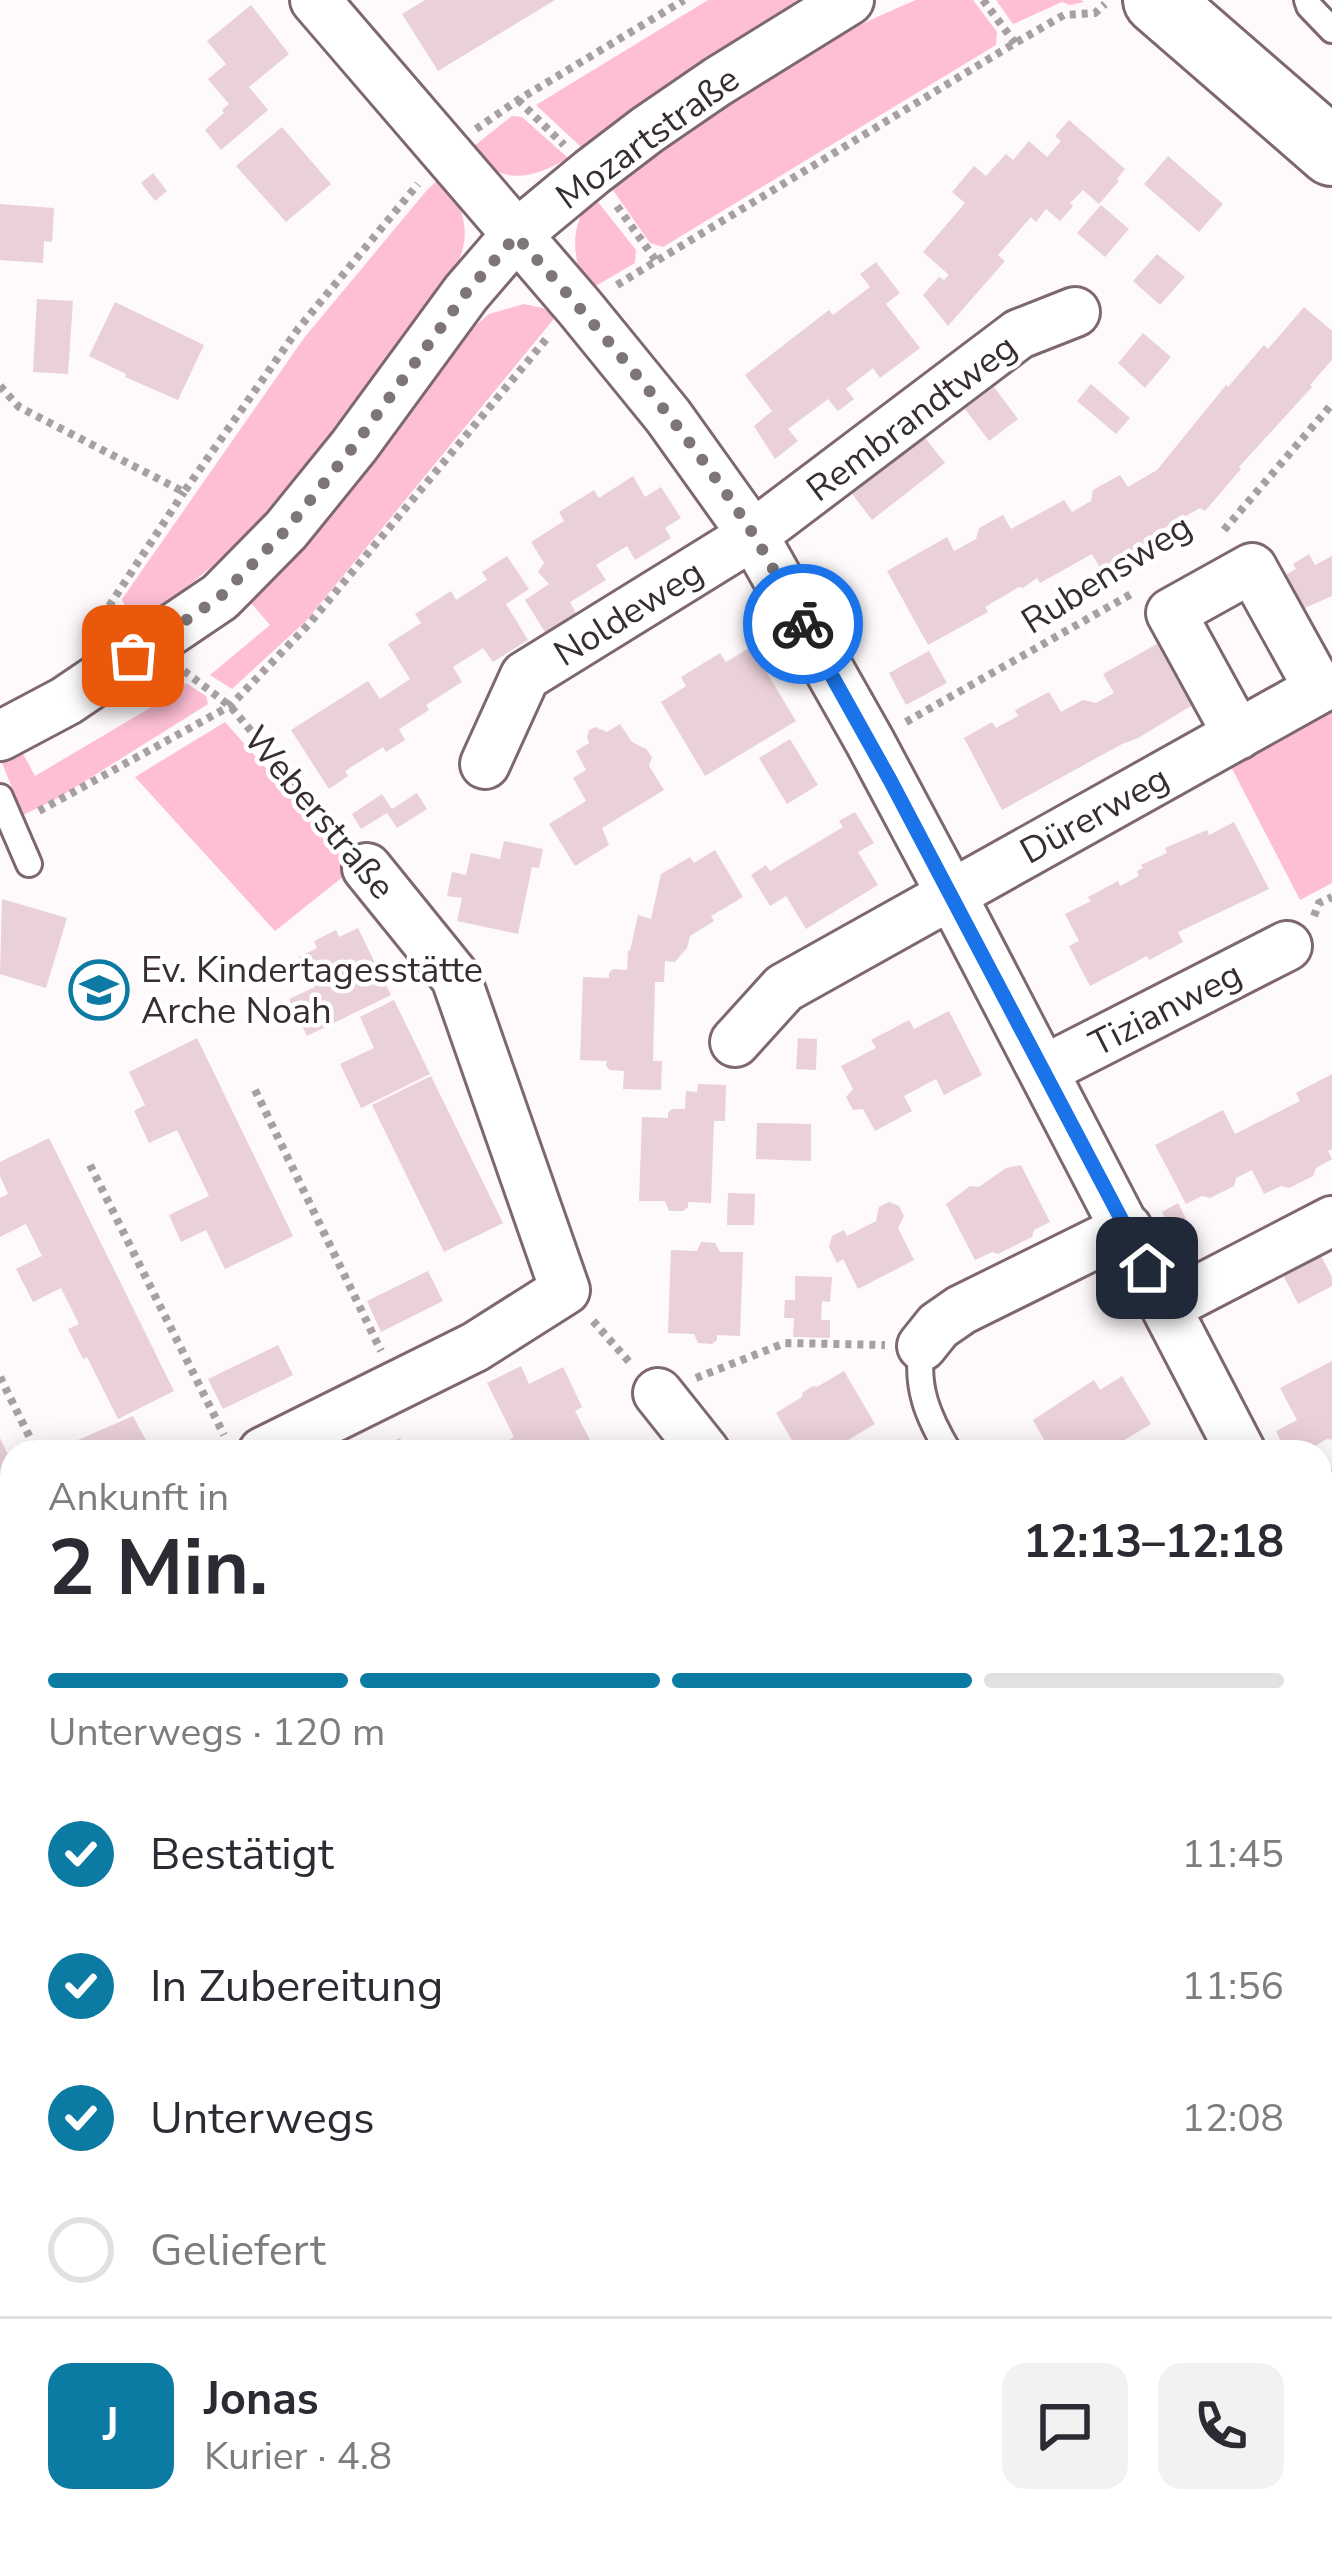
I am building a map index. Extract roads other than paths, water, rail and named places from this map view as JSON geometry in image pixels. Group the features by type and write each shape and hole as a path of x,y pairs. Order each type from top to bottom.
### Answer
{"main road":[{"path":"1126,7 1332,152"}],"street":[{"name":"Mozartstraße","path":"0,736 66,701 220,597 286,530 466,293 516,236 647,130 849,0"},
{"path":"331,5 444,152 668,416 753,535 951,894 1235,1440"},
{"name":"Rembrandtweg","path":"753,535 1019,334 1076,312"},
{"name":"Noldeweg","path":"485,764 525,676 753,535"},
{"name":"Dürerweg","path":"735,1042 784,988 1238,735"},
{"name":"Weberstraße","path":"287,1440 475,1347 566,1290 456,978 367,868"},
{"name":"Tizianweg","path":"1044,1070 1287,946"},
{"path":"1166,1307 1332,1221"},
{"path":"922,1346 938,1326 962,1310 1127,1228"},
{"path":"658,1393 695,1440"}],"lane":[{"path":"1307,0 1332,30"},
{"path":"0,797 29,864"},
{"path":"922,1346 920,1390 942,1440"}],"place":[{"name":"Ev. Kindertagesstätte Arche Noah","path":"99,990"}]}
